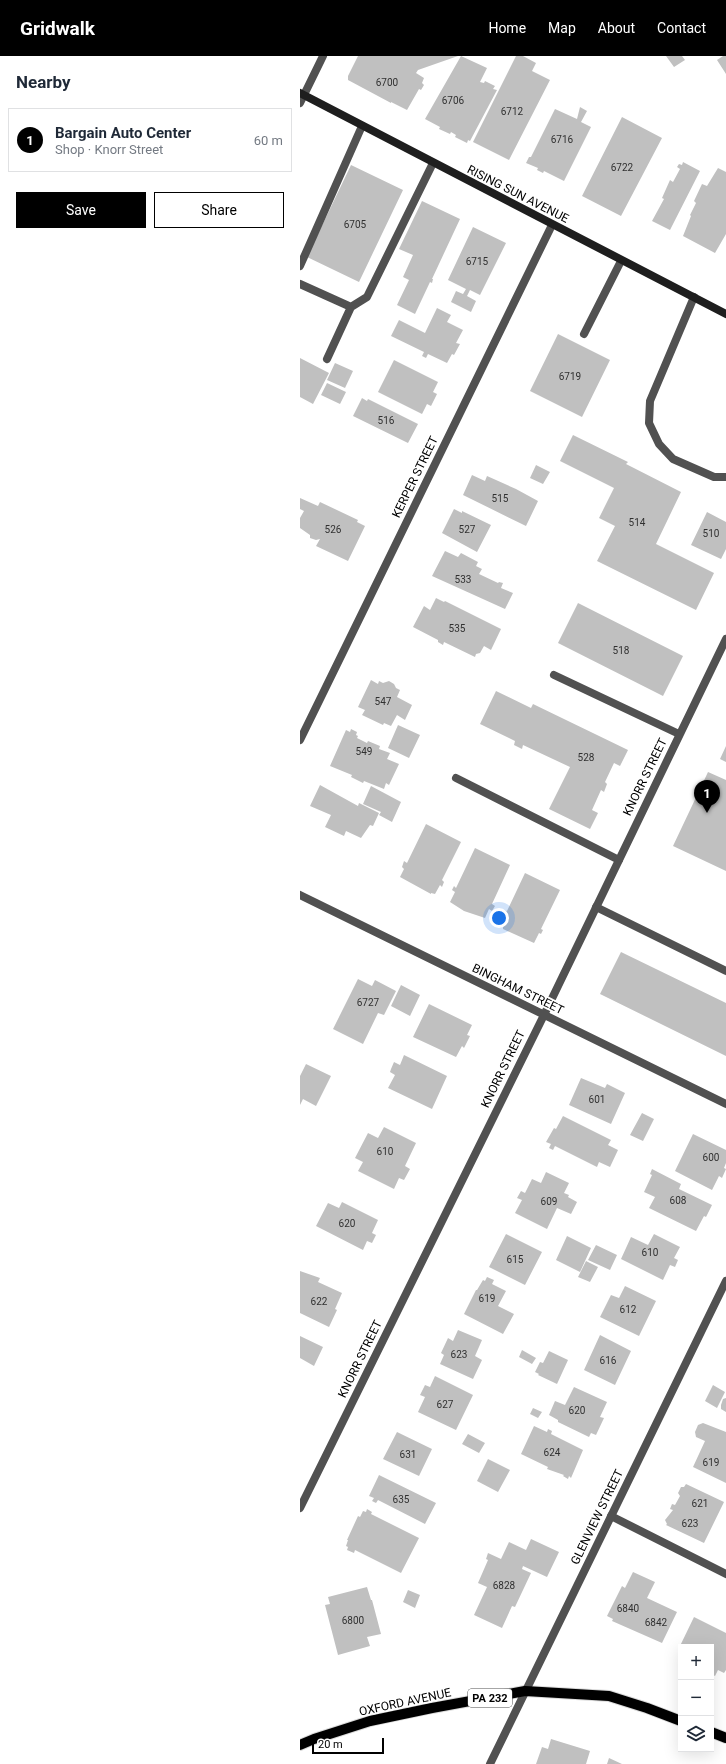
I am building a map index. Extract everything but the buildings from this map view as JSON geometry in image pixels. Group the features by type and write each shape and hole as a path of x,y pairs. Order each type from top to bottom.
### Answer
{"main road":[{"name":"RISING SUN AVENUE","path":"301,97 362,126 726,314"},
{"name":"OXFORD AVENUE","path":"300,1745 370,1721 525,1691 609,1696 678,1720"},
{"path":"714,1733 726,1738"}],"street":[{"path":"301,97 323,56"},
{"path":"300,266 362,126"},
{"path":"327,359 351,307 367,297 433,163"},
{"name":"KERPER STREET","path":"300,740 552,225"},
{"path":"584,334 621,261"},
{"path":"300,284 351,307"},
{"path":"694,297 650,401 649,423 659,444 673,459 714,477 726,477"},
{"name":"KNORR STREET","path":"300,1508 544,1014 726,639"},
{"path":"554,674 679,734"},
{"path":"456,778 619,860"},
{"name":"BINGHAM STREET","path":"300,895 726,1104"},
{"path":"596,907 726,971"},
{"name":"GLENVIEW STREET","path":"490,1764 726,1281"},
{"path":"611,1516 726,1574"}],"place":[{"name":"Bargain Auto Center","path":"707,813"}]}
